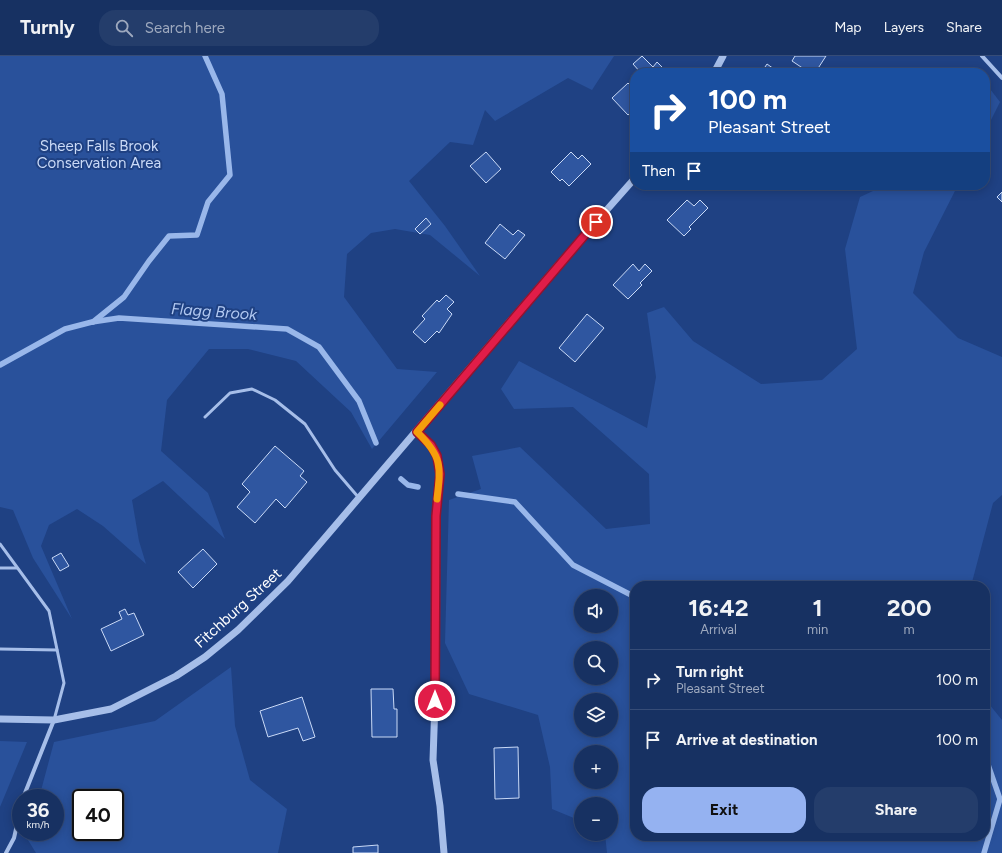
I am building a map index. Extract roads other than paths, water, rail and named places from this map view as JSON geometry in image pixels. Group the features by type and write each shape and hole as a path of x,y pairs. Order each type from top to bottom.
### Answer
{"street":[{"path":"717,68 723,56"},
{"path":"982,56 1002,78"},
{"name":"Fitchburg Street","path":"0,719 54,720 110,709 176,676 205,657 238,630 288,581 417,432 558,265 630,184"},
{"path":"417,432 431,445 437,456 440,474 436,516 433,760 440,806 444,853"},
{"path":"27,789 54,720"},
{"path":"6,853 12,841"}],"lane":[{"path":"205,417 230,393 252,389 275,400 305,424 335,470 359,498"},
{"path":"0,544 49,611 64,683 54,720"},
{"path":"0,568 17,568"},
{"path":"0,649 57,650"}],"waterway":[{"path":"93,322 124,297 149,261 169,236 197,235 208,202 230,175 222,94 205,56"},
{"name":"Flagg Brook","path":"0,365 65,329 92,322 119,318 287,329 319,347 359,401 376,443"},
{"name":"Flagg Brook","path":"401,479 408,485 418,487"},
{"name":"Flagg Brook","path":"458,494 515,502 573,565 630,594"},
{"name":"Flagg Brook","path":"990,770 1000,799 990,833"},
{"name":"Flagg Brook","path":"984,853 988,841"}],"park label":[{"name":"Sheep Falls Brook Conservation Area","path":"99,154"}]}
